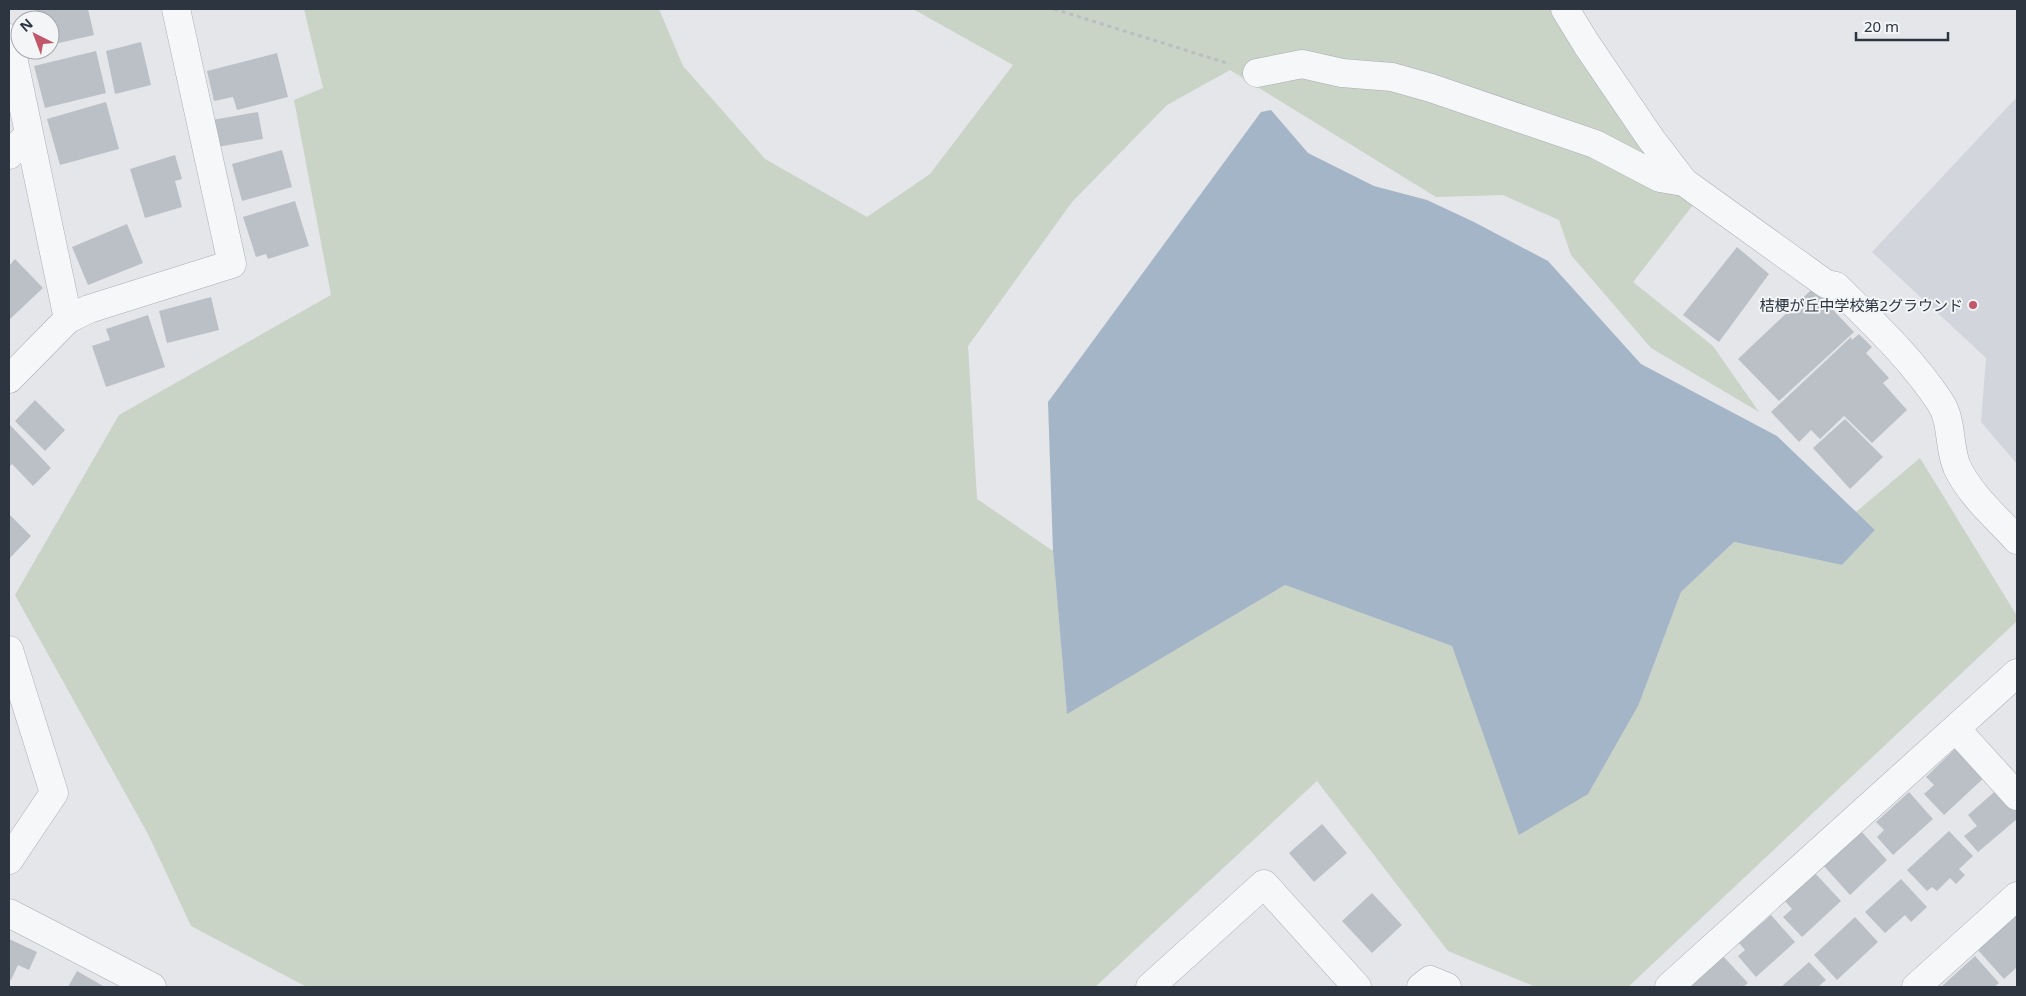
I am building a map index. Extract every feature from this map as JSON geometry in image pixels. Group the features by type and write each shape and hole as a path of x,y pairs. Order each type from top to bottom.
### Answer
{"street":[{"path":"9,379 68,319 89,309 232,264 176,9"},
{"path":"1565,9 1586,45 1684,182 1826,284 1836,286 1900,348 1948,415 1956,466 1965,481 2017,540"},
{"path":"9,38 68,319"},
{"path":"1257,73 1302,64 1342,73 1392,77 1431,88 1595,144 1660,178 1684,182"},
{"path":"9,155 28,135"},
{"path":"9,650 54,792 9,860"},
{"path":"1670,987 2017,673"},
{"path":"1956,729 2017,796"},
{"path":"1150,987 1264,884 1357,987"},
{"path":"1916,987 2017,896"},
{"path":"9,913 152,987"},
{"path":"1421,987 1430,980 1447,987"}],"path":[{"path":"1054,9 1257,73"}],"shaded area":[{"path":"304,9 659,9 683,66 765,159 867,217 930,174 1013,65 913,9 1556,9 1696,201 1633,282 1713,346 1759,412 1651,348 1571,255 1559,220 1503,195 1436,197 1230,70 1167,105 1072,202 968,346 977,499 1053,551 1067,713 1285,585 1452,646 1520,835 1639,704 1681,592 1734,542 1842,565 1875,530 1856,512 1920,458 2017,616 2017,621 1628,987 1536,987 1448,951 1317,781 1095,987 307,987 191,926 148,834 15,595 119,415 331,295 294,100 323,88"},
{"name":"桔梗が丘中学校第2グラウンド","path":"2017,97 2017,464 1981,422 1986,358 1872,252"}],"water":[{"path":"1271,110 1308,153 1374,186 1427,200 1474,222 1548,261 1641,364 1777,436 1875,530 1842,565 1734,542 1681,592 1639,704 1588,794 1519,835 1452,646 1285,585 1067,714 1053,551 1048,402 1261,112"}],"building":[{"path":"88,9 94,35 60,43 60,10 35,10"},
{"path":"141,42 151,85 115,94 106,51"},
{"path":"96,51 106,93 45,108 34,66"},
{"path":"277,53 288,97 237,110 233,97 214,101 207,71"},
{"path":"106,102 119,149 60,165 47,119"},
{"path":"258,112 263,139 217,147 212,120"},
{"path":"282,150 292,187 242,201 232,164"},
{"path":"175,155 182,179 175,181 182,207 145,218 130,169"},
{"path":"295,201 309,246 268,259 266,254 256,257 243,217"},
{"path":"127,224 143,263 88,285 72,247"},
{"path":"1737,247 1769,274 1719,342 1683,315"},
{"path":"15,259 43,288 9,320 9,266"},
{"path":"1810,291 1816,292 1854,332 1779,401 1738,359"},
{"path":"211,297 219,330 167,343 159,311"},
{"path":"148,315 165,367 106,387 92,346 110,340 106,329"},
{"path":"1859,334 1872,347 1866,353 1889,378 1883,383 1907,410 1872,443 1844,416 1820,439 1811,430 1799,442 1771,412 1851,337 1852,340"},
{"path":"35,400 65,430 45,451 15,421"},
{"path":"1845,419 1883,457 1850,489 1813,448"},
{"path":"9,424 51,468 33,486 12,464 9,467"},
{"path":"9,514 31,536 9,559"},
{"path":"1959,745 1987,775 1944,815 1924,794 1934,785 1926,777"},
{"path":"2001,786 2017,806 2017,819 1978,852 1964,836 1977,826 1968,815"},
{"path":"1909,792 1933,819 1893,855 1877,837 1884,830 1876,822"},
{"path":"1322,824 1347,853 1314,882 1289,853"},
{"path":"1861,831 1887,860 1850,895 1823,865"},
{"path":"1949,831 1973,856 1959,869 1965,875 1956,884 1950,878 1937,891 1932,887 1927,891 1907,870"},
{"path":"1814,872 1841,901 1802,937 1783,917 1792,909 1784,900"},
{"path":"1901,879 1927,907 1911,922 1905,915 1885,933 1865,912"},
{"path":"1372,893 1402,925 1372,953 1342,921"},
{"path":"2017,913 2017,967 2004,979 1977,949"},
{"path":"1771,915 1795,942 1756,977 1738,956 1745,950 1739,943"},
{"path":"1855,917 1878,942 1837,980 1814,955"},
{"path":"9,939 37,952 29,970 18,965 11,980 9,979"},
{"path":"1722,955 1748,983 1743,987 1689,987"},
{"path":"1975,956 1999,983 1994,987 1941,987"},
{"path":"1809,962 1826,980 1818,987 1781,987"},
{"path":"77,971 105,987 68,987"}],"place":[{"name":"桔梗が丘中学校第2グラウンド","path":"1973,305"}]}
